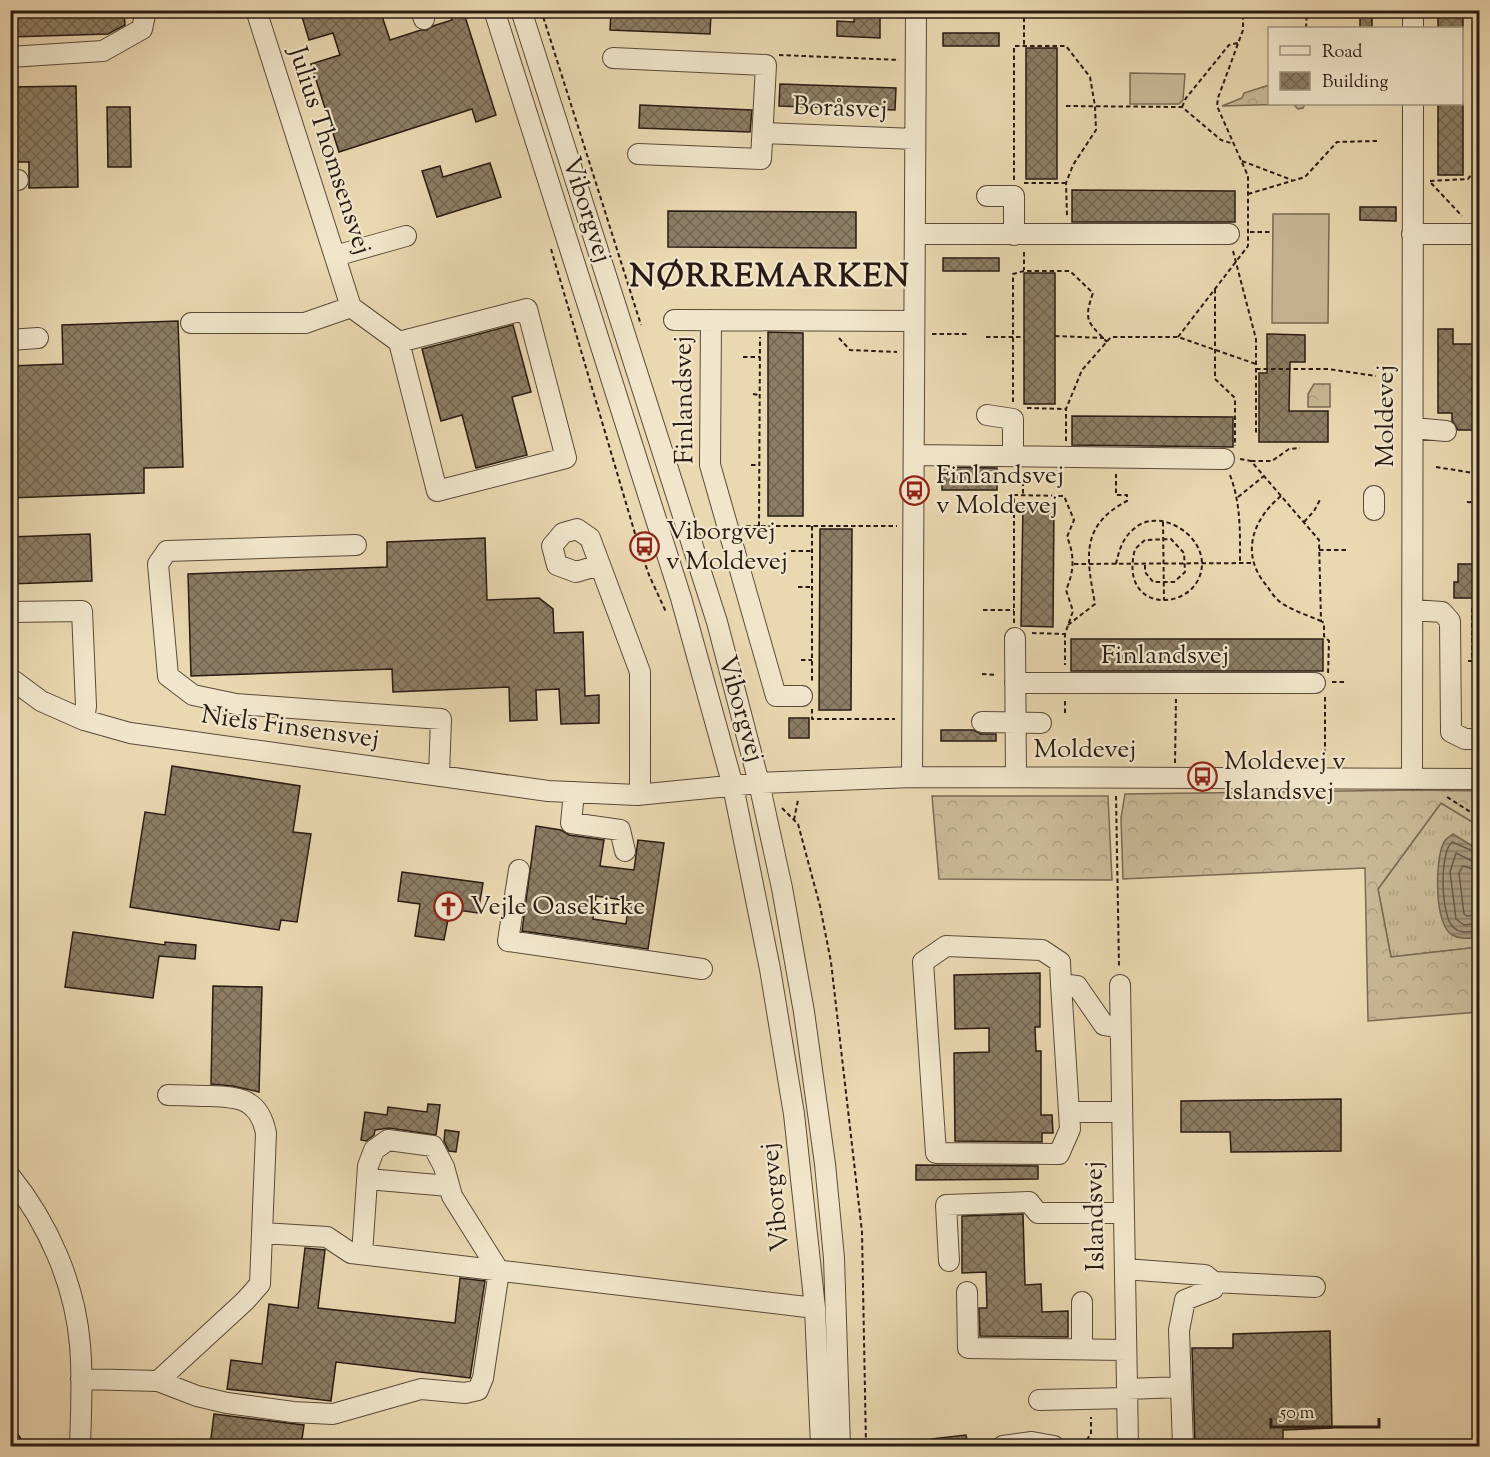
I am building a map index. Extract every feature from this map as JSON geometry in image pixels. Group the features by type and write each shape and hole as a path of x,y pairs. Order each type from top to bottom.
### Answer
{"street":[{"path":"10,57 103,51 142,29 146,10"},
{"name":"Julius Thomsensvej","path":"256,10 351,307"},
{"name":"Viborgvej","path":"494,10 681,598 733,786 770,969 794,1114 815,1308 821,1446"},
{"name":"Viborgvej","path":"521,10 717,622 759,783 782,888 802,1001 825,1164 834,1258 840,1446"},
{"path":"912,777 916,10"},
{"path":"1413,10 1413,27"},
{"name":"Boråsvej","path":"613,58 766,65 761,159 638,154"},
{"name":"Moldevej","path":"1412,777 1413,105"},
{"name":"Boråsvej","path":"763,133 915,139"},
{"path":"987,196 1014,196 1014,235"},
{"path":"1412,234 1474,228"},
{"path":"915,234 1228,234"},
{"path":"335,256 406,236"},
{"path":"192,323 305,323 351,307 399,342 437,491 566,458 527,309 399,342"},
{"name":"Finlandsvej","path":"674,320 824,321 914,336"},
{"name":"Finlandsvej","path":"711,320 710,465 776,696 809,696"},
{"path":"10,340 38,338"},
{"path":"987,415 1013,419 1013,456"},
{"path":"1413,422 1446,431"},
{"path":"915,455 1230,459"},
{"path":"357,545 167,551 158,564 168,676 193,695 236,704 441,720 439,776"},
{"path":"600,565 640,672 640,795"},
{"path":"1413,610 1442,612 1450,621 1451,732 1465,739 1479,739"},
{"path":"10,612 82,611 86,706 84,720"},
{"path":"1014,635 1016,777"},
{"name":"Niels Finsensvej","path":"10,678 41,701 84,720 130,733 548,791 640,795 759,783"},
{"name":"Finlandsvej","path":"1015,683 1324,686"},
{"path":"982,722 1041,723"},
{"name":"Moldevej","path":"759,783 912,777 1479,778"},
{"path":"574,792 571,824 620,830 625,851"},
{"path":"519,870 508,941 702,969"},
{"path":"946,946 1042,950 1060,962 1061,984 1070,1129 1059,1154 936,1153 923,962 946,946"},
{"path":"1061,984 1077,986 1104,1025 1120,1028"},
{"name":"Islandsvej","path":"1120,985 1128,1446"},
{"path":"158,1381 245,1301 260,1284 263,1233 266,1133 264,1121 259,1112 251,1104 231,1097 168,1095"},
{"path":"1069,1112 1121,1112"},
{"path":"81,1379 158,1381 198,1396 227,1403 293,1412 333,1414 421,1389 465,1394 478,1390 483,1378 499,1271 452,1196 444,1167 433,1146 388,1140 374,1150 368,1166 362,1254"},
{"path":"10,1176 30,1200 55,1248 71,1298 80,1343 80,1446"},
{"path":"367,1179 449,1186"},
{"path":"949,1261 946,1205 1029,1202 1038,1213 1124,1213"},
{"path":"263,1233 327,1237 351,1253 815,1308"},
{"path":"1125,1269 1204,1275 1215,1282 1315,1287"},
{"path":"1183,1446 1179,1330 1185,1300 1213,1289 1215,1282"},
{"path":"967,1292 968,1348 1126,1350"},
{"path":"1082,1302 1082,1349"},
{"path":"1039,1400 1091,1399 1181,1387"},
{"path":"1003,1446 1032,1442 1054,1446"}],"path":[{"path":"1024,10 1024,45"},
{"path":"1178,337 1248,246 1248,176 1217,106 1243,30 1243,10"},
{"path":"1306,27 1307,10"},
{"path":"1182,107 1186,98 1229,45 1238,43"},
{"path":"1014,183 1014,46 1066,46 1090,77 1096,130 1073,165 1066,183 1067,235"},
{"path":"770,55 915,60"},
{"path":"1066,106 1182,107 1221,140 1234,144"},
{"path":"1248,194 1305,177 1337,142 1377,141"},
{"path":"1242,161 1293,181"},
{"path":"1474,228 1429,181 1468,179 1479,163"},
{"path":"1024,183 1066,183"},
{"path":"1256,434 1256,339 1228,234 1271,232"},
{"path":"550,248 636,537 649,575 667,614"},
{"path":"1013,408 1013,274 1024,271 1070,271 1093,293 1086,312 1091,326 1107,342"},
{"path":"1215,289 1215,379 1235,398 1230,459 1238,497 1240,563"},
{"path":"759,526 760,320"},
{"path":"824,321 850,350 914,336 968,334"},
{"path":"1055,336 1104,338"},
{"path":"987,337 1024,337"},
{"path":"1066,457 1066,409 1082,370 1111,337 1178,337 1256,364"},
{"path":"743,357 760,357"},
{"path":"1256,369 1328,369 1376,375"},
{"path":"753,394 760,394"},
{"path":"1023,408 1066,409"},
{"path":"1230,459 1272,461 1289,449 1300,448"},
{"path":"1068,625 1095,604 1088,564 1088,548 1093,533 1101,519 1127,501 1127,495 1116,495 1116,458"},
{"path":"1251,461 1319,540 1322,621 1324,636 1329,641 1329,672 1324,686 1325,777"},
{"path":"751,465 759,465"},
{"path":"1436,467 1479,474"},
{"path":"1238,497 1264,476"},
{"path":"1065,634 1014,635 1014,495 1064,496 1074,520 1067,537 1073,552 1073,576 1066,590 1073,611 1065,634 1065,716"},
{"path":"1281,496 1269,506 1257,525 1252,548 1254,563 1261,579 1281,603 1322,621"},
{"path":"1304,522 1314,511 1321,498"},
{"path":"1467,502 1479,502"},
{"path":"1116,564 1123,543 1137,526 1152,522 1177,526 1191,536 1199,551 1202,564 1191,589 1174,599 1164,600 1153,599 1138,589 1132,572 1135,549 1145,540 1164,538 1171,539 1184,553 1185,572 1174,582 1153,582 1145,572 1145,564"},
{"path":"1163,522 1164,600"},
{"path":"728,526 914,526"},
{"path":"812,526 812,660 809,696 812,719 913,718"},
{"path":"1319,550 1349,550"},
{"path":"791,551 812,551"},
{"path":"1073,564 1254,563"},
{"path":"798,587 812,587"},
{"path":"1450,660 1472,661 1472,607 1479,607"},
{"path":"983,610 1014,610"},
{"path":"801,660 812,660"},
{"path":"1324,686 1347,682"},
{"path":"1175,777 1176,683"},
{"path":"1115,777 1120,985"},
{"path":"1438,778 1437,790 1479,818"},
{"path":"780,806 798,824 820,906 831,962 862,1232 866,1446"},
{"path":"1082,1446 1091,1434 1091,1399"}],"green space":[{"path":"1130,73 1185,74 1183,100 1179,104 1130,104"},
{"path":"1268,85 1268,105 1222,106 1242,98 1244,93"},
{"path":"1294,105 1304,105 1303,108 1298,109"},
{"path":"1273,214 1329,214 1328,323 1272,323"},
{"path":"1314,384 1330,384 1330,407 1308,407 1308,394"},
{"path":"1479,791 1479,826 1441,803 1378,889 1391,957 1479,947 1479,1012 1368,1021 1365,868 1123,879 1121,818 1125,794"},
{"path":"932,796 1108,796 1112,880 939,879"},
{"path":"1441,803 1479,826 1479,947 1391,957 1378,889"}],"water":[{"path":"1453,834 1479,850 1479,937 1455,937 1446,928 1442,918 1439,906 1438,864 1444,843"}],"building":[{"path":"10,10 124,10 125,25 108,34 10,37"},
{"path":"300,10 380,10 390,40 427,30 452,20 449,10 463,10 496,115 476,122 472,109 339,152 311,64 340,55 333,33 309,40"},
{"path":"611,10 711,13 710,34 610,30"},
{"path":"854,10 880,10 880,38 837,36 837,21 854,22"},
{"path":"1360,10 1372,10 1372,27 1360,27"},
{"path":"1438,16 1463,16 1463,27 1438,27"},
{"path":"943,33 999,33 999,46 943,46"},
{"path":"1026,48 1057,48 1057,179 1026,179"},
{"path":"780,84 896,88 895,110 779,106"},
{"path":"76,86 78,187 29,188 29,162 10,162 10,87"},
{"path":"640,105 752,110 750,132 639,128"},
{"path":"1438,105 1463,105 1463,175 1438,175"},
{"path":"107,107 130,107 131,167 108,167"},
{"path":"490,163 501,197 437,217 422,171 440,166 443,177"},
{"path":"1072,190 1235,191 1235,222 1072,222"},
{"path":"1360,207 1396,207 1396,221 1360,220"},
{"path":"668,211 856,212 856,248 668,247"},
{"path":"943,258 999,258 999,271 943,271"},
{"path":"1024,273 1055,273 1055,404 1024,404"},
{"path":"178,321 183,467 144,468 144,493 10,498 10,366 63,364 62,325"},
{"path":"513,325 531,392 512,397 527,455 476,468 462,415 441,421 422,349"},
{"path":"1438,329 1453,329 1453,344 1479,344 1479,430 1458,430 1452,421 1452,413 1438,413"},
{"path":"768,332 803,333 803,516 768,516"},
{"path":"1267,334 1305,335 1305,362 1290,362 1289,411 1328,411 1328,442 1259,442 1259,373 1267,373"},
{"path":"1072,416 1233,417 1233,447 1072,445"},
{"path":"942,467 997,468 997,490 942,490"},
{"path":"1023,502 1054,503 1053,627 1021,626"},
{"path":"820,529 852,529 851,710 819,710"},
{"path":"90,534 92,581 10,584 10,537"},
{"path":"485,538 487,600 539,598 553,609 554,633 583,632 585,696 599,695 599,723 561,724 559,689 536,690 537,720 510,721 509,687 393,692 392,669 191,676 188,574 387,567 387,542"},
{"path":"1458,564 1479,564 1477,598 1454,598 1454,582 1458,582"},
{"path":"1071,639 1323,639 1323,671 1071,671"},
{"path":"789,718 809,718 809,738 789,738"},
{"path":"941,730 973,730 981,734 996,734 996,741 941,741"},
{"path":"172,766 300,786 293,832 311,834 297,922 281,920 279,930 130,907 145,812 165,815"},
{"path":"536,826 561,830 569,835 604,840 600,866 634,870 638,840 664,843 648,949 522,931","holes":["596,896 629,901 626,924 593,919"]},
{"name":"Vejle Oasekirke","path":"402,872 483,883 478,913 450,909 444,940 415,936 420,904 398,901"},
{"path":"73,932 165,945 165,942 196,945 195,959 159,956 153,998 65,987"},
{"path":"1040,973 1040,1027 1035,1027 1036,1051 1041,1051 1041,1115 1052,1115 1053,1133 1042,1133 1042,1142 955,1141 954,1053 989,1052 989,1028 955,1029 954,975"},
{"path":"213,986 262,987 259,1092 211,1084"},
{"path":"1341,1099 1341,1151 1231,1152 1230,1132 1181,1132 1181,1101"},
{"path":"428,1104 440,1105 436,1135 389,1128 375,1130 374,1135 366,1141 361,1140 365,1112 387,1115 388,1107 427,1112"},
{"path":"445,1130 459,1132 456,1152 449,1151 444,1141"},
{"path":"916,1165 1038,1166 1038,1179 916,1180"},
{"path":"1023,1214 1025,1285 1041,1284 1042,1312 1068,1311 1068,1337 980,1336 979,1308 987,1308 986,1272 962,1273 962,1216"},
{"path":"305,1248 325,1250 318,1308 455,1323 460,1278 485,1281 470,1378 336,1362 331,1401 227,1389 231,1360 262,1364 269,1304 298,1308"},
{"path":"1330,1331 1332,1428 1283,1430 1283,1446 1195,1446 1192,1348 1233,1348 1233,1334"},
{"path":"214,1414 304,1425 301,1446 210,1446"},
{"path":"10,1423 26,1446 10,1446"},
{"path":"966,1435 968,1446 933,1446 932,1439"}],"place":[{"name":"Finlandsvej v Moldevej","path":"915,491"},
{"name":"Viborgvej v Moldevej","path":"645,547"},
{"name":"Moldevej v Islandsvej","path":"1203,777"},
{"name":"Vejle Oasekirke","path":"449,907"}],"district":[{"name":"NØRREMARKEN","path":"770,278"}]}
